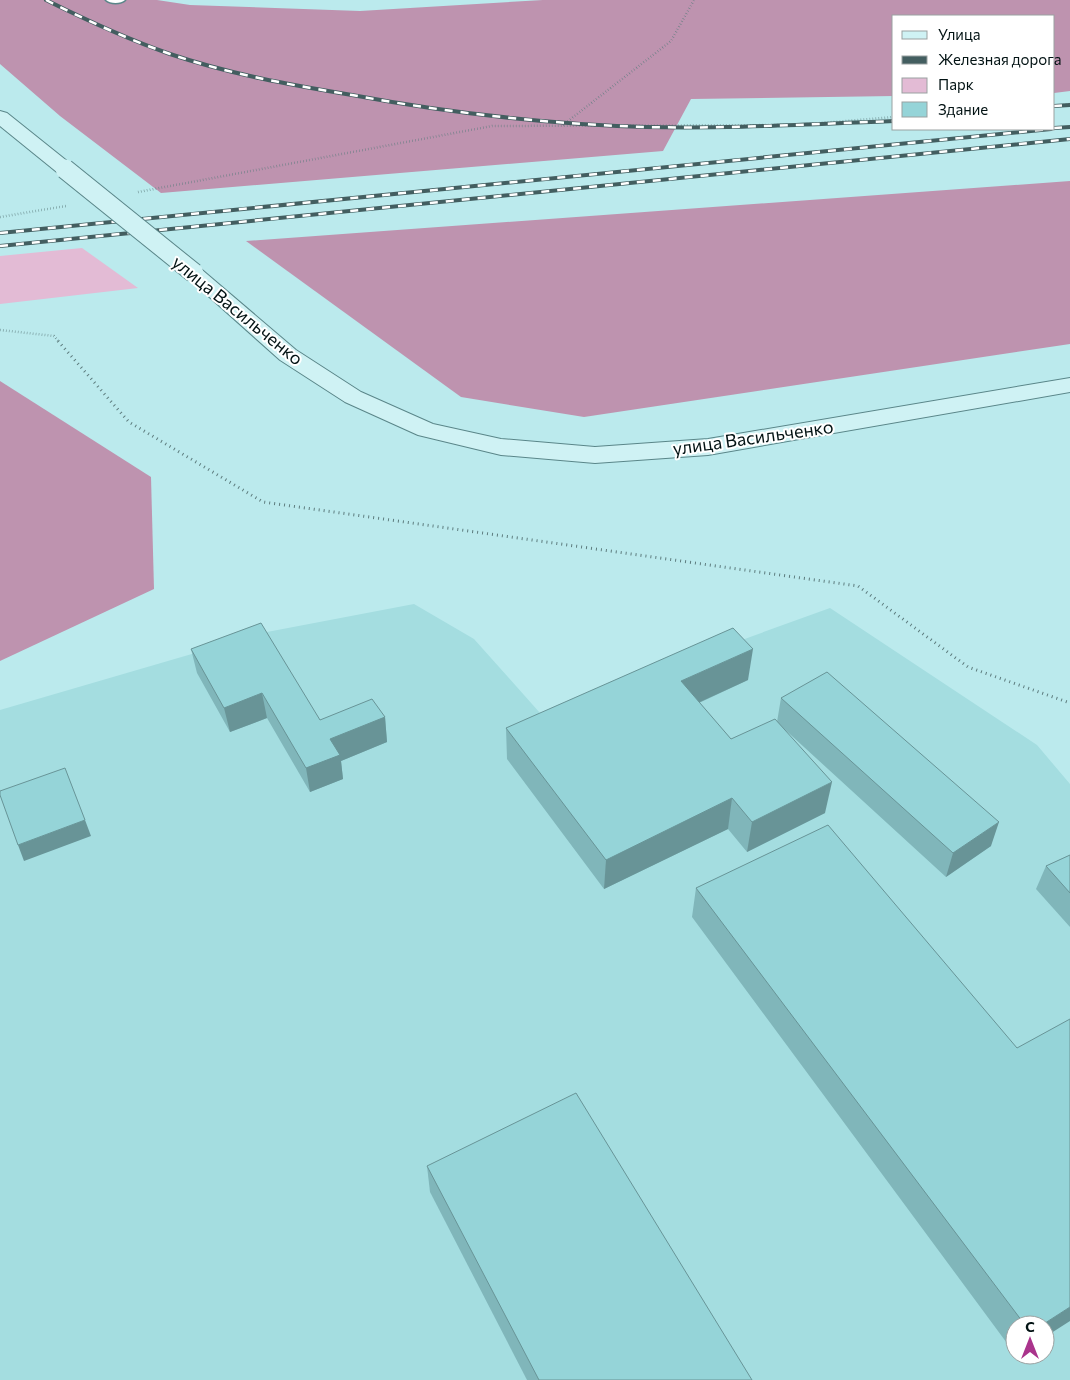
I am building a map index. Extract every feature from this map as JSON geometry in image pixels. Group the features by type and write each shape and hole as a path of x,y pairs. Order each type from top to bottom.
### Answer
{"main road":[{"name":"улица Васильченко","path":"0,118 194,273 288,355 353,397 426,430 501,448 595,455 708,448 1070,385"}],"lane":[{"path":"111,0 120,0"}],"path":[{"path":"562,126 670,41 694,0"},
{"path":"1055,106 1070,104"},
{"path":"133,193 492,126 796,124 892,117"},
{"path":"0,217 75,204"},
{"path":"0,330 54,336 129,422 263,502 858,586 968,667 1070,703"}],"shaded area":[{"path":"0,0 157,0 190,5 360,11 543,0 1070,0 1070,91 1055,93 1055,15 892,15 892,96 691,99 663,151 161,193 60,116 0,64"},
{"path":"1070,181 1070,344 584,417 461,397 246,241"},
{"path":"0,381 151,477 154,589 0,661"},
{"path":"414,604 474,639 540,713 830,608 1037,745 1070,784 1070,1380 0,1380 0,710 267,632"}],"green space":[{"path":"82,248 138,288 0,304 0,256"}],"building":[{"path":"261,623 320,720 372,699 385,717 330,739 340,755 306,768 262,693 224,708 191,649"},
{"path":"733,628 753,649 681,681 731,739 775,719 832,782 752,822 732,798 606,860 506,728"},
{"path":"827,672 999,822 953,853 781,698"},
{"path":"65,768 85,820 18,845 0,791"},
{"path":"828,825 1017,1048 1070,1019 1070,1307 1055,1317 1055,1315 1017,1315 696,888"},
{"path":"1070,855 1070,893 1046,866"},
{"path":"576,1093 752,1380 539,1380 427,1166"}],"railway":[{"path":"46,0 122,36 192,61 283,83 425,107 498,117 609,126 739,127 892,121"},
{"path":"1055,106 1070,105"},
{"path":"1055,128 1070,127"},
{"path":"0,233 1041,130"},
{"path":"0,246 1070,139"}]}
